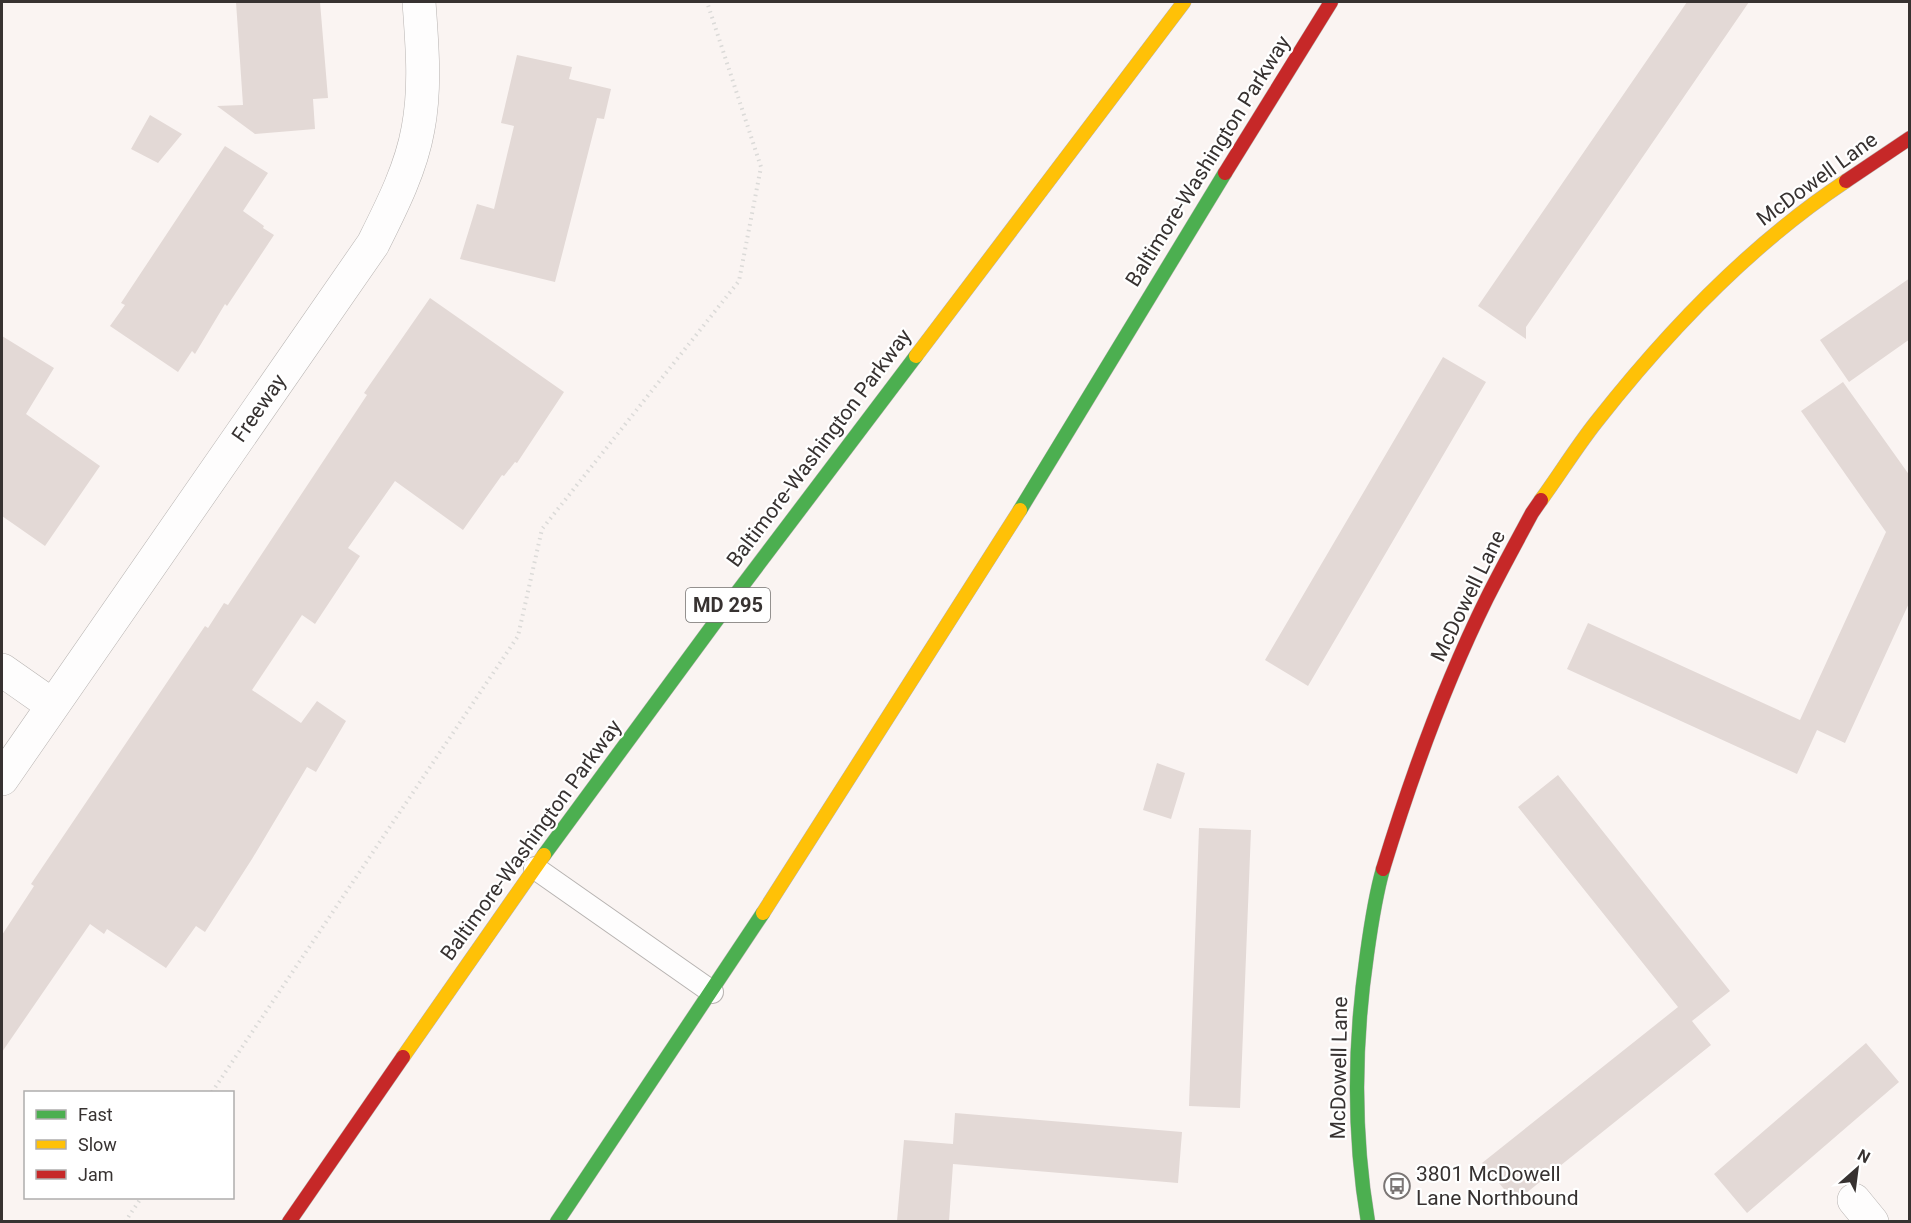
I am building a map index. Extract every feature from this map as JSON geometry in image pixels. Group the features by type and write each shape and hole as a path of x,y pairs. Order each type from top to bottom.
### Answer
{"main road":[{"name":"Baltimore-Washington Parkway","path":"289,1221 535,868 730,602 899,375 1184,2"},
{"name":"Baltimore-Washington Parkway","path":"557,1221 712,992 896,705 1028,496 1331,2"},
{"name":"McDowell Lane","path":"1368,1221 1362,1186 1356,1106 1360,999 1375,897 1403,803 1439,706 1486,600 1533,513 1596,422 1658,349 1733,271 1807,207 1910,138"}],"street":[{"name":"Freeway","path":"2,779 373,244 399,192 418,130 424,64 419,2"},
{"path":"2,670 52,705"}],"lane":[{"path":"535,868 712,992"}],"path":[{"path":"213,1091 518,636 542,530 739,281 761,167 707,2"},
{"path":"125,1221 140,1199"}],"building":[{"path":"236,2 320,2 328,98 313,99 315,129 255,134 217,106 243,105"},
{"path":"1687,2 1749,2 1526,327 1526,339 1478,306"},
{"path":"517,55 572,67 569,79 611,89 604,119 597,118 555,282 460,259 477,204 494,209 514,126 501,123"},
{"path":"150,115 182,134 158,163 131,149"},
{"path":"225,146 268,173 243,211 274,235 227,306 225,304 195,354 192,351 178,372 110,326 125,305 121,303"},
{"path":"1910,278 1910,339 1849,382 1820,340"},
{"path":"430,298 564,392 517,463 515,462 504,476 502,475 463,530 395,481 348,548 360,556 315,624 302,615 252,690 301,723 317,701 346,721 316,772 307,767 205,932 196,926 166,968 107,929 104,934 90,924 2,1052 2,935 34,886 31,884 205,626 208,628 224,603 228,605 367,395 364,393"},
{"path":"2,336 54,368 26,414 100,466 45,546 2,516"},
{"path":"1443,357 1486,382 1308,686 1265,660"},
{"path":"1843,382 1910,476 1910,601 1845,743 1817,730 1797,774 1567,669 1588,623 1800,720 1886,532 1801,411"},
{"path":"1157,763 1185,773 1171,819 1143,810"},
{"path":"1558,775 1730,991 1692,1021 1711,1045 1515,1202 1482,1163 1678,1007 1518,807"},
{"path":"1199,828 1251,830 1240,1108 1189,1106"},
{"path":"1866,1043 1899,1082 1747,1213 1714,1174"},
{"path":"955,1113 1182,1132 1178,1183 953,1164 949,1221 897,1221 904,1140 953,1144"}],"traffic: fast":[{"path":"1020,510 1225,173"},
{"path":"544,855 730,602 916,356"},
{"path":"1368,1222 1358,1122 1358,1054 1367,954 1375,901 1383,869"},
{"path":"557,1222 763,913"}],"traffic: slow":[{"path":"916,356 1184,2"},
{"path":"1541,500 1597,421 1681,323 1744,261 1811,206 1846,181"},
{"path":"763,913 1020,510"},
{"path":"403,1057 544,855"}],"traffic: jam":[{"path":"1225,173 1331,2"},
{"path":"1846,181 1910,138"},
{"path":"1383,869 1417,766 1471,631 1492,587 1541,500"},
{"path":"289,1222 403,1057"}],"place":[{"name":"3801 McDowell Lane Northbound","path":"1397,1186"}]}
